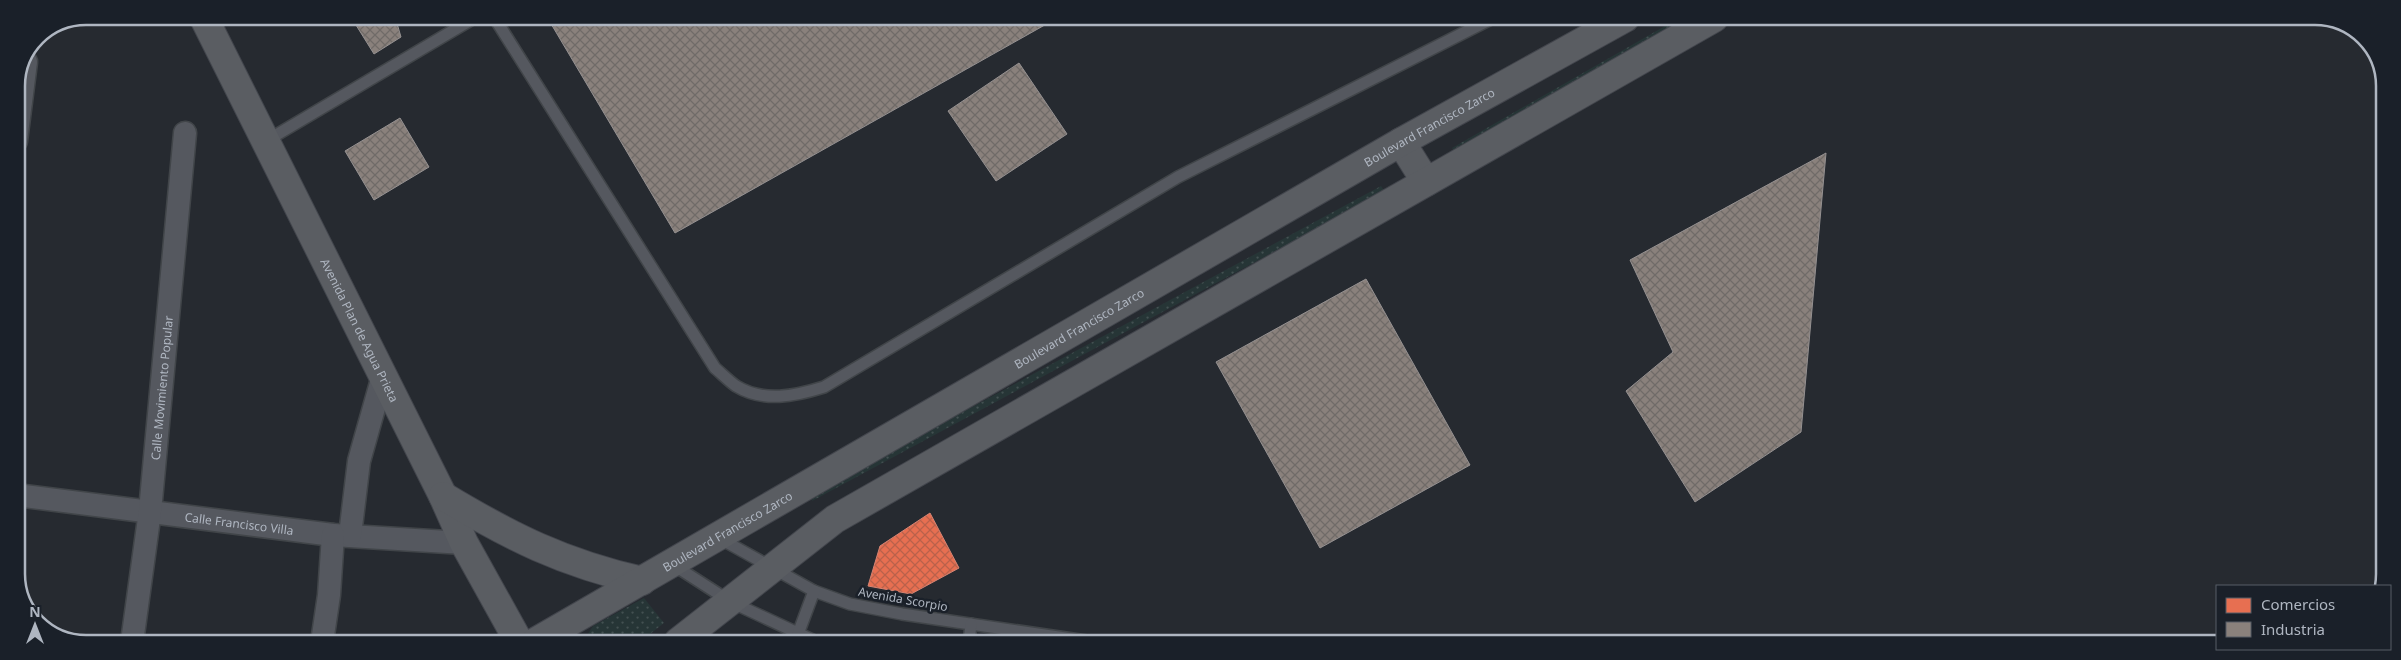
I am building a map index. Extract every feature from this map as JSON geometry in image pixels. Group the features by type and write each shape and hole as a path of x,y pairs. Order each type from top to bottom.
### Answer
{"main road":[{"name":"Avenida Plan de Agua Prieta","path":"208,25 443,496 464,542 514,635"},
{"name":"Boulevard Francisco Zarco","path":"547,635 1401,142 1612,25"},
{"path":"687,635 835,519 1702,25"},
{"path":"1401,142 1426,182"},
{"path":"443,496 516,538 560,558 600,571 642,580"}],"street":[{"name":"Calle Movimiento Popular","path":"133,635 150,511 185,133"},
{"path":"323,635 329,595 359,461 383,376"},
{"name":"Calle Francisco Villa","path":"25,496 342,535 464,542"}],"lane":[{"path":"266,142 463,25"},
{"path":"499,25 715,368 737,386 769,397 799,395 824,387 1178,177 1479,25"},
{"name":"Avenida Scorpio","path":"716,536 814,591 850,604 902,614 1050,635"},
{"path":"670,563 731,602 792,635"},
{"path":"798,635 814,591"},
{"path":"970,635 971,624"}],"shaded area":[{"path":"1667,25 1685,25 1456,154 1452,148"},
{"path":"1381,186 1385,192 812,501 813,493"},
{"path":"644,598 664,623 649,635 587,635 593,626"}],"building: Comercios":[{"path":"930,513 959,568 911,594 868,586 880,546"}],"building: Industria":[{"path":"356,25 397,25 401,37 374,54"},
{"path":"552,25 1045,25 675,233"},
{"path":"1019,63 1067,134 996,181 948,111"},
{"path":"400,118 429,167 374,200 345,151"},
{"path":"1826,153 1801,432 1695,502 1626,391 1673,352 1630,260"},
{"path":"1366,279 1470,465 1320,548 1216,362"}]}
